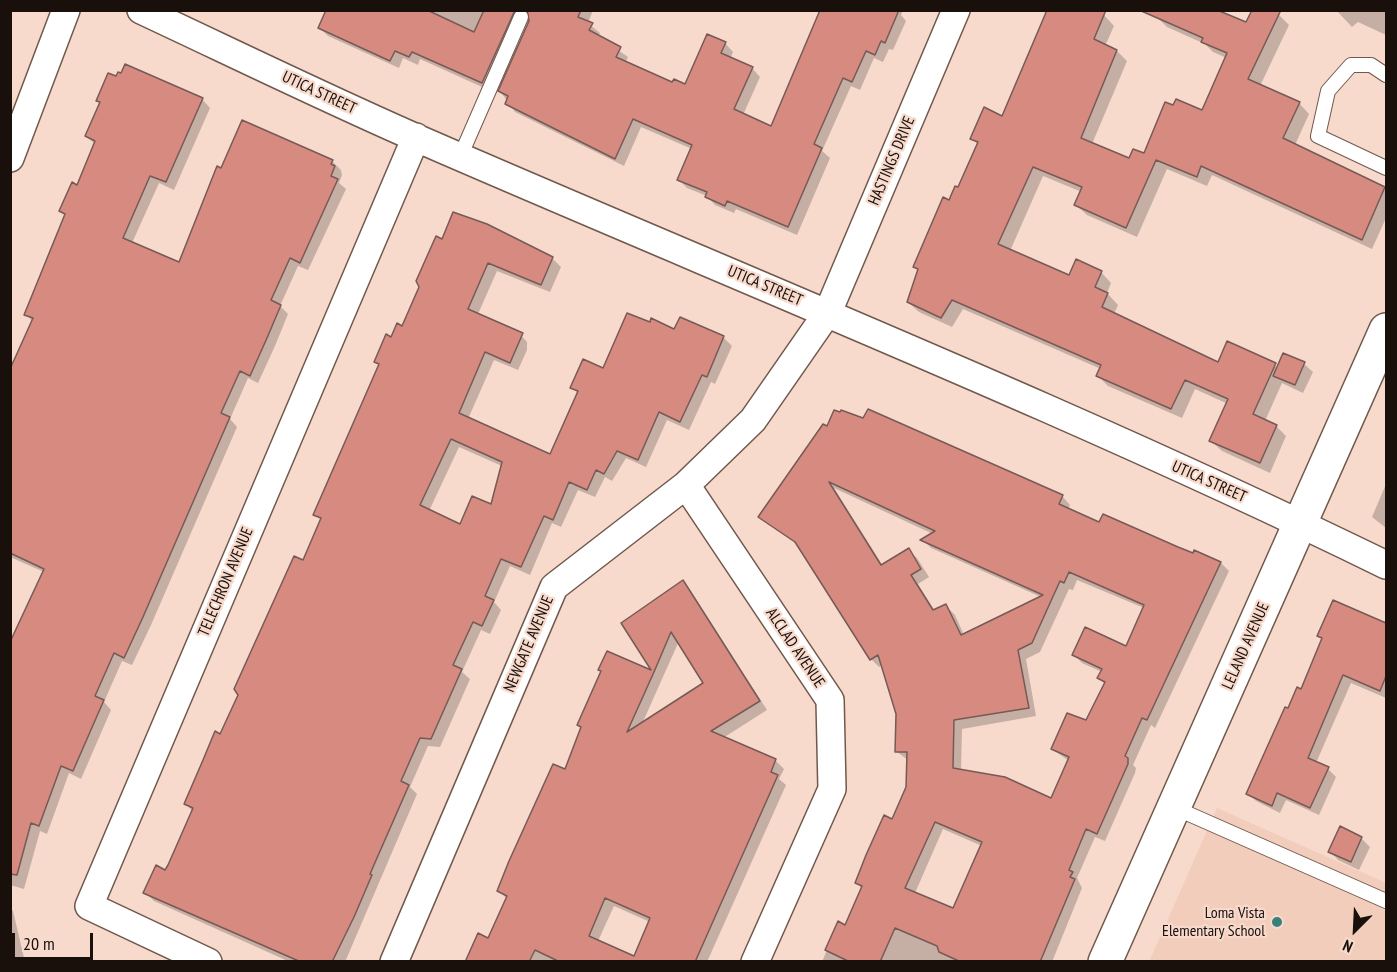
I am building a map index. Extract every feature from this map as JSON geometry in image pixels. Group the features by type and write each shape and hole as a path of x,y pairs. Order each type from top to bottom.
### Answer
{"street":[{"path":"10,158 66,10"},
{"name":"UTICA STREET","path":"141,10 460,157 828,312 1300,523 1386,565"},
{"name":"HASTINGS DRIVE","path":"828,312 956,10"},
{"name":"TELECHRON AVENUE","path":"208,962 89,906 416,137"},
{"name":"NEWGATE AVENUE","path":"394,962 554,587 686,485 753,420 828,312"},
{"name":"LELAND AVENUE","path":"1105,962 1386,330"},
{"name":"ALCLAD AVENUE","path":"686,485 830,700 832,789 755,962"}],"lane":[{"path":"460,157 521,17"},
{"path":"1386,75 1371,65 1351,65 1328,92 1318,136 1386,168"},
{"path":"1173,807 1386,901"}],"shaded area":[{"name":"Loma Vista Elementary School","path":"1217,808 1386,883 1386,961 1149,962"}],"building":[{"path":"326,10 427,10 474,32 484,10 515,10 482,83 412,52 409,57 395,51 390,61 318,28"},
{"path":"527,10 581,10 578,17 593,23 589,30 621,47 616,57 672,82 674,79 685,84 707,34 726,42 721,53 753,67 734,109 771,126 820,10 899,10 885,43 881,41 875,55 866,51 852,82 843,78 814,144 822,148 788,227 727,201 725,206 705,197 707,192 677,180 692,145 633,119 615,159 505,104 508,96 498,91 529,21"},
{"path":"1047,10 1106,10 1094,39 1117,50 1081,138 1129,158 1133,149 1144,153 1165,102 1173,105 1176,99 1202,110 1227,53 1201,42 1203,38 1139,10 1217,10 1246,22 1252,10 1281,10 1248,79 1300,102 1283,138 1385,187 1362,240 1201,166 1197,177 1156,160 1126,228 1074,205 1082,187 1033,167 998,244 1069,275 1076,259 1102,271 1095,287 1108,293 1102,307 1218,362 1227,341 1276,363 1253,414 1277,425 1260,463 1209,441 1228,399 1185,380 1171,409 1096,376 1101,365 952,300 941,318 907,302 918,269 913,267 943,197 949,200 955,186 958,187 978,142 970,139 984,107 1002,116"},
{"path":"125,64 203,98 166,182 150,176 123,238 179,262 217,166 221,168 242,120 333,160 331,164 335,166 331,176 338,179 300,263 290,258 271,300 281,305 267,338 250,376 240,371 221,413 230,417 143,617 124,658 114,653 95,696 104,700 73,771 61,766 39,826 31,823 17,875 10,874 10,642 44,569 10,553 10,369 33,318 24,315 65,214 59,211 72,182 77,185 95,141 85,136 100,102 96,101 108,73 116,76 118,72 121,73"},
{"path":"453,212 487,224 553,257 541,285 488,263 468,309 523,333 510,363 485,352 459,413 550,454 578,391 570,388 583,359 603,368 627,313 650,322 651,318 674,329 680,317 724,336 707,377 702,375 680,422 659,412 638,460 617,451 604,474 596,470 587,490 569,482 553,520 544,516 521,567 501,559 485,596 494,600 482,626 473,622 453,665 462,669 431,739 420,738 401,781 409,785 354,917 332,962 301,962 143,893 156,865 165,870 168,865 193,808 184,804 215,731 220,734 238,695 234,689 294,556 303,560 321,518 313,515 379,364 374,362 386,334 391,337 397,323 402,326 419,287 416,281 436,236 442,239","holes":["451,439 502,462 491,504 472,496 460,524 420,505"]},
{"path":"1283,353 1305,362 1295,385 1273,376"},
{"path":"868,409 1063,495 1059,504 1099,522 1103,514 1178,547 1193,553 1194,550 1221,562 1147,720 1142,718 1125,756 1128,758 1128,764 1097,834 1086,829 1069,870 1073,872 1070,877 1075,879 1040,962 961,962 939,952 937,946 895,928 880,962 850,962 825,950 838,921 845,925 862,886 855,883 884,815 892,819 906,787 907,752 895,752 896,714 878,655 870,660 795,542 758,517 823,424 827,426 834,410 840,412 841,410 863,418","holes":["829,482 935,531 920,540 1043,595 961,635 946,604 933,610 911,575 921,569 909,548 881,565","1069,572 1144,605 1126,646 1085,627 1072,655 1102,669 1097,678 1105,682 1086,720 1067,713 1051,749 1069,757 1051,798 1005,777 953,768 954,720 1029,708 1018,650 1032,643 1060,581 1064,583","935,822 982,842 953,908 905,888"]},
{"path":"683,580 760,701 711,731 776,759 771,772 778,775 695,962 560,962 535,950 529,962 465,962 478,933 488,938 507,896 497,891 509,861 553,764 565,769 581,727 577,725 601,671 598,670 607,651 651,670 621,623","holes":["671,632 703,683 627,732 654,672","605,898 650,918 634,956 589,936"]},
{"path":"1333,600 1386,623 1386,676 1380,691 1343,675 1308,758 1329,767 1310,808 1277,793 1272,806 1246,794 1285,707 1288,708 1297,687 1301,689 1322,638 1317,636"},
{"path":"1340,826 1362,837 1351,862 1328,852"}],"place":[{"name":"Loma Vista Elementary School","path":"1277,922"}]}
